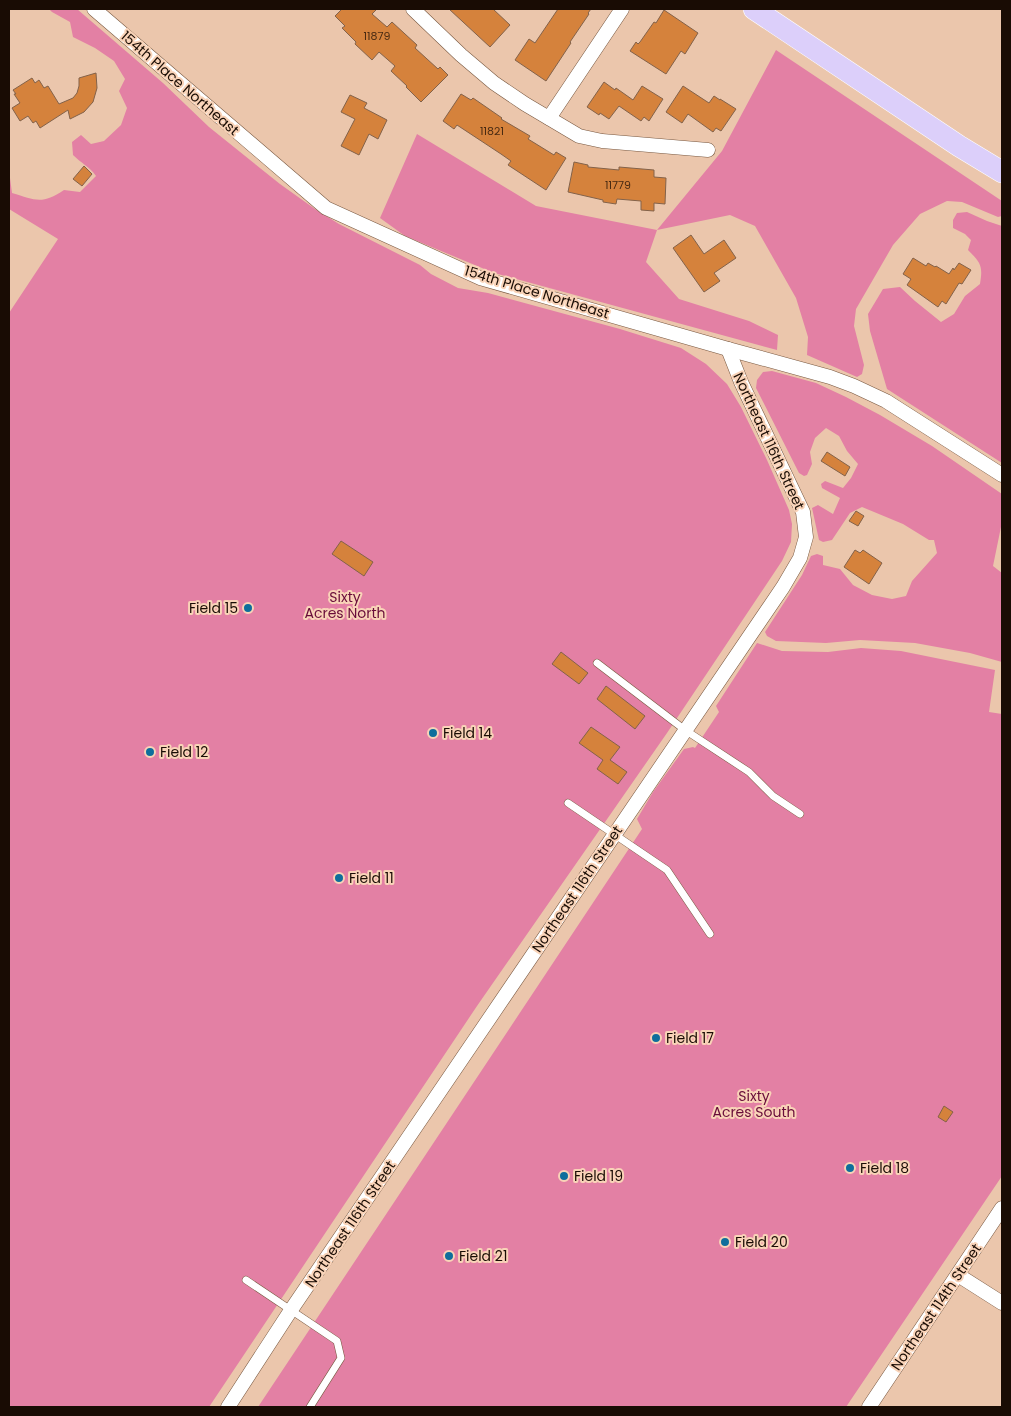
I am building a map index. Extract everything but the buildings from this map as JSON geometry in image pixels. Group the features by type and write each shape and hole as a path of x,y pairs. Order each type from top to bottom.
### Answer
{"main road":[{"path":"754,9 959,146 1002,172"}],"street":[{"name":"154th Place Northeast","path":"94,9 326,208 480,278 728,349 830,376 886,401 1002,475"},
{"path":"413,9 494,83 579,136 602,141 708,150"},
{"path":"549,118 622,9"},
{"name":"Northeast 116th Street","path":"228,1407 291,1310 783,587 800,558 806,537 803,512 741,382 728,349"},
{"name":"Northeast 114th Street","path":"869,1407 1002,1208"},
{"path":"958,1275 1002,1303"}],"lane":[{"path":"597,663 685,730 749,772 773,796 800,814"},
{"path":"568,803 667,870 710,934"},
{"path":"246,1280 337,1340 341,1358 310,1407"}],"green space":[{"name":"Sixty Acres North","path":"49,9 77,9 163,83 209,127 280,184 339,224 420,265 431,274 458,288 488,293 620,329 681,348 706,364 727,384 741,407 789,510 792,524 791,542 782,561 667,733 477,1006 209,1407 9,1407 9,313 58,239 9,209 9,177 12,193 33,199 50,198 64,190 80,192 96,176 73,155 72,142 81,135 91,144 104,141 121,125 127,108 119,91 125,79 114,61 95,48 73,37 70,22"},
{"path":"776,50 1002,201 1002,216 998,217 962,202 947,201 920,214 893,245 856,309 854,326 864,365 862,374 857,377 807,355 808,337 796,298 755,226 730,215 657,230 722,151"},
{"path":"417,134 536,206 657,230 646,262 679,299 749,321 778,335 777,350 494,273 405,236 380,218"},
{"path":"967,212 1002,226 1002,463 887,389 870,331 868,314 883,289 900,287 941,322 954,314 965,296 980,284 980,265 968,250 971,240 965,234 953,228 953,220 957,213"},
{"path":"772,371 816,383 880,415 932,446 1002,494 1002,522 993,566 1002,573 1002,662 970,653 915,643 860,640 826,643 776,641 767,636 765,632 802,575 811,556 817,554 823,556 823,565 840,569 853,585 872,595 892,599 906,596 912,581 937,553 934,540 929,540 903,524 862,507 850,513 832,540 823,542 819,540 812,508 818,505 833,514 840,498 822,488 821,484 825,481 843,488 858,464 847,451 839,436 826,428 815,438 810,452 812,464 807,475 804,476 799,473 756,388 757,380 763,372"},
{"name":"Sixty Acres South","path":"757,643 782,651 828,652 861,648 901,651 995,670 989,712 1002,714 1002,1176 846,1407 258,1407 642,829 637,819 653,792 684,749 695,748 719,712 716,706"}],"place":[{"name":"Field 15","path":"248,608"},
{"name":"Field 14","path":"433,733"},
{"name":"Field 12","path":"150,752"},
{"name":"Field 11","path":"339,878"},
{"name":"Field 17","path":"656,1038"},
{"name":"Field 18","path":"850,1168"},
{"name":"Field 19","path":"564,1176"},
{"name":"Field 20","path":"725,1242"},
{"name":"Field 21","path":"449,1256"}]}
